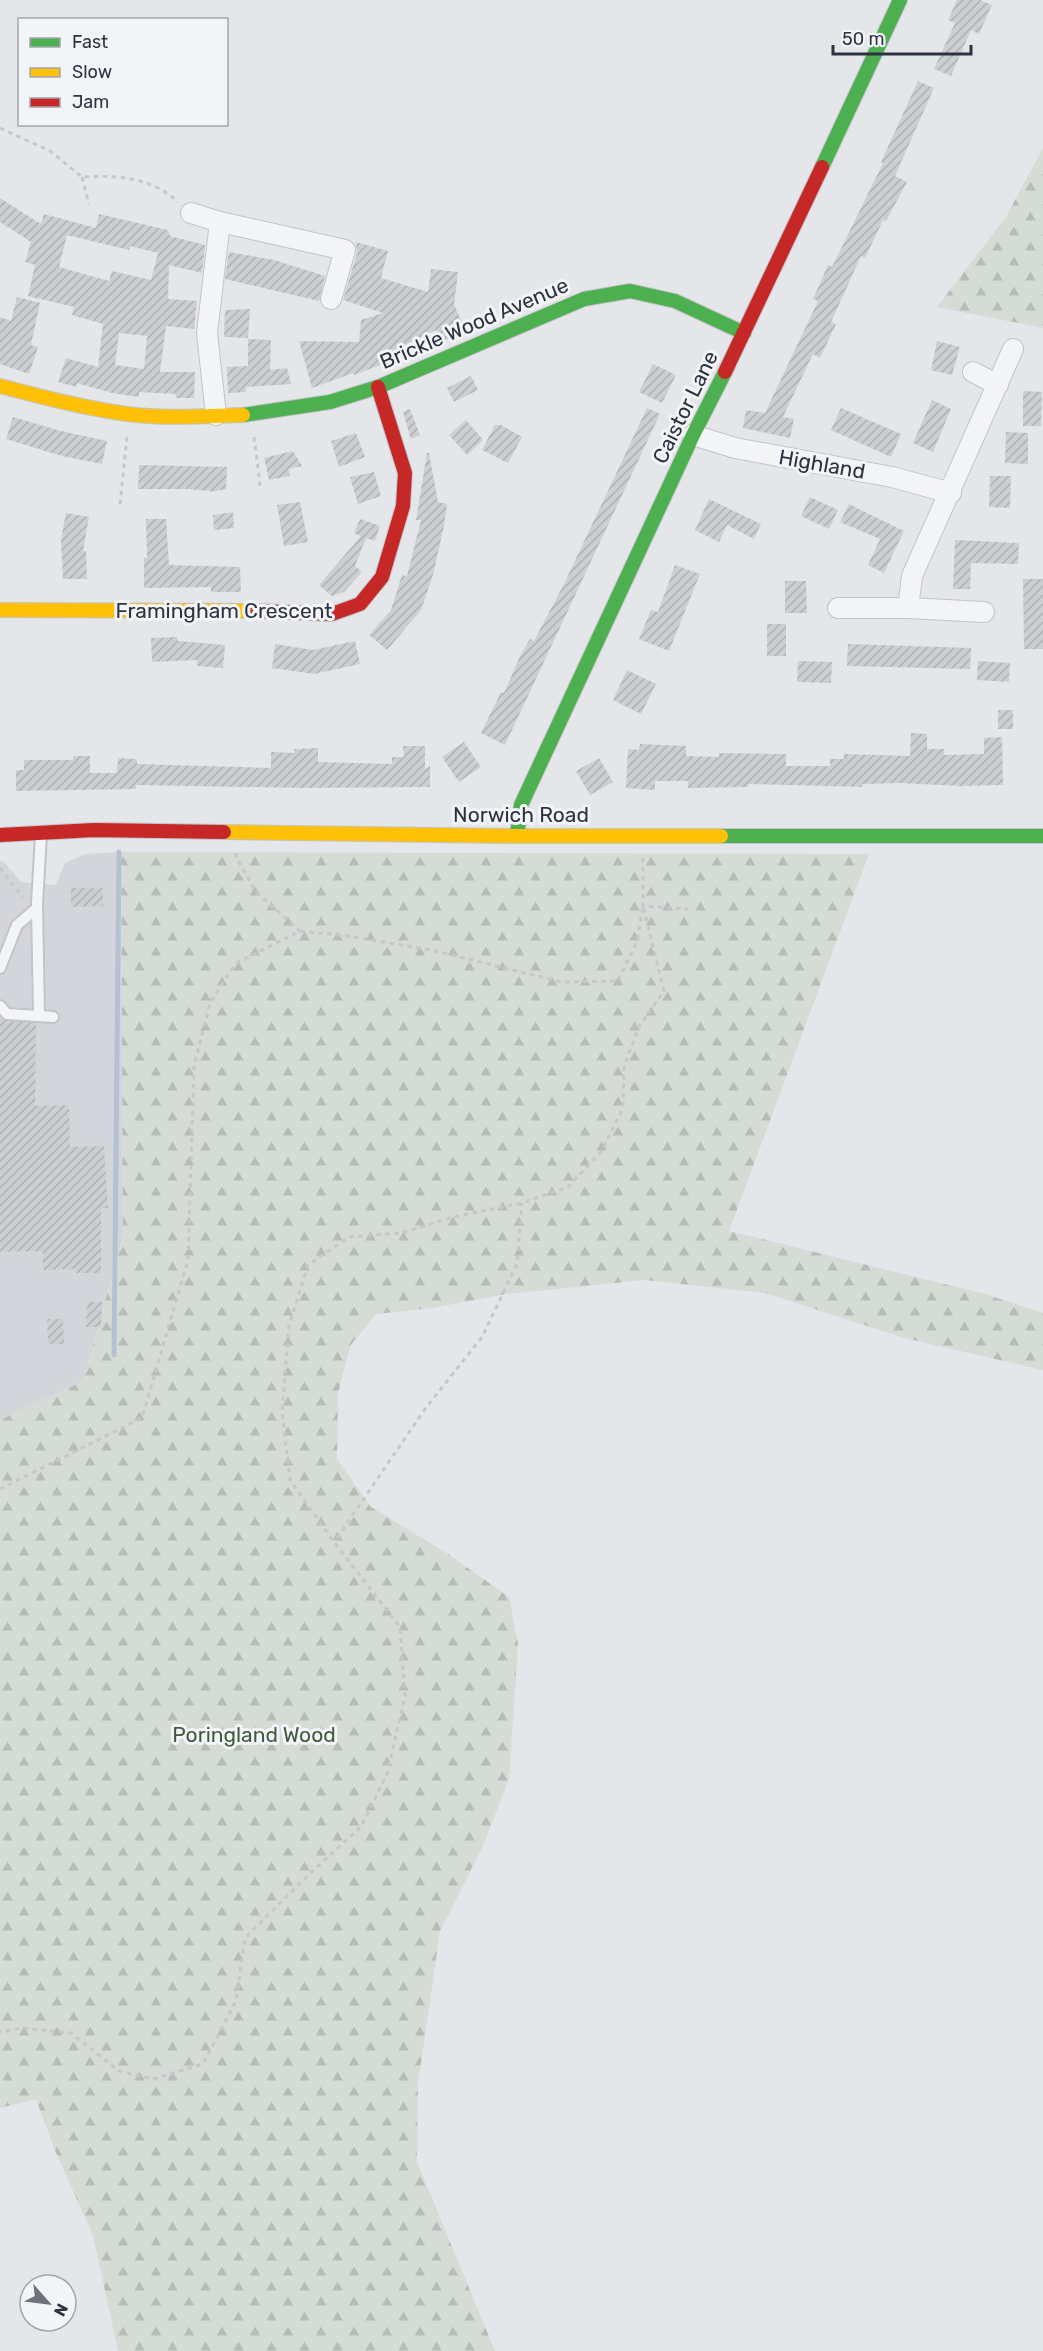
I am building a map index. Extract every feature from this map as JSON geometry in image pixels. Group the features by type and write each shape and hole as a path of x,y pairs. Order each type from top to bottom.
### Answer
{"street":[{"name":"Caistor Lane","path":"517,836 521,805 693,435 744,333 900,0"},
{"path":"191,213 220,222 345,250 331,299"},
{"path":"216,415 207,333 220,222"},
{"name":"Brickle Wood Avenue","path":"1,391 129,414 182,417 251,415 330,402 378,387 584,299 630,291 675,301 744,333"},
{"path":"908,608 912,576 951,493 1013,349"},
{"path":"973,372 998,385"},
{"name":"Framingham Crescent","path":"0,610 256,611 332,614 360,604 382,577 403,506 405,472 378,387"},
{"name":"Highland","path":"693,435 735,448 892,477 951,493"},
{"path":"838,608 908,608 984,612"},
{"name":"Norwich Road","path":"0,835 94,830 517,836 1043,836"}],"lane":[{"path":"39,1016 37,908 41,834"},
{"path":"1,964 17,925 37,908"},
{"path":"0,1006 7,1014 53,1017"}],"path":[{"path":"0,129 50,152 82,177 90,204"},
{"path":"82,177 113,175 140,179 174,198 191,213"},
{"path":"120,504 129,414"},
{"path":"251,415 260,484 257,487"},
{"path":"236,832 236,857 256,892 300,931"},
{"path":"0,1489 142,1418 188,1260 194,1066 210,1003 235,964 300,931 348,936 431,951 562,982 618,981 637,942 643,906 643,835"},
{"path":"0,868 24,900"},
{"path":"643,906 688,909"},
{"path":"0,2032 22,2028 72,2033 119,2071 153,2079 203,2064 236,2001 245,1938 307,1876 361,1827 387,1774 405,1696 400,1627 334,1542 290,1479 282,1412 289,1326 308,1265 349,1237 400,1233 453,1217 522,1203 568,1187 601,1152 623,1108 624,1066 640,1025 664,991 643,906"},
{"path":"337,1538 425,1410 482,1337 517,1264 522,1203"}],"shaded area":[{"path":"121,852 123,1237 83,1381 0,1420 0,861 3,861 21,882 56,885 65,863 85,854"}],"green space":[{"path":"1043,148 1043,328 937,307 1006,217"},
{"name":"Poringland Wood","path":"121,852 869,854 729,1231 985,1294 1043,1313 1043,1370 904,1338 765,1293 645,1280 507,1294 432,1308 376,1314 350,1346 338,1393 337,1459 371,1507 448,1554 509,1597 518,1644 509,1779 482,1848 440,1931 418,2084 417,2162 495,2351 118,2351 93,2235 56,2153 36,2099 0,2108 0,1420 83,1381 123,1237"}],"building":[{"path":"957,0 980,0 992,5 979,34 971,30 951,76 934,69 955,23 948,20"},
{"path":"918,81 934,88 895,176 907,182 886,221 883,220 865,258 861,256 831,322 836,324 820,358 813,354 783,417 794,419 790,438 743,428 746,410 765,413 818,301 813,299 828,265 832,267 883,163 881,162"},
{"path":"0,198 41,224 44,214 96,228 99,214 168,230 170,236 205,245 202,273 169,265 168,299 197,301 194,329 166,326 160,372 195,372 194,398 176,398 176,394 139,392 139,397 112,393 77,383 76,387 58,382 66,358 98,367 103,324 72,315 74,307 28,296 35,265 25,262 31,242 0,222","holes":["67,235 129,250 130,246 158,253 151,280 112,271 109,281 59,267","119,333 147,336 144,369 115,365"]},
{"path":"356,242 388,251 381,278 428,292 431,269 458,272 454,305 466,331 442,342 436,330 401,347 406,356 397,361 389,364 388,362 354,375 353,373 312,388 299,341 359,342 361,320 383,313 343,300 357,253"},
{"path":"229,252 274,260 325,276 319,301 225,279"},
{"path":"17,297 40,303 31,345 38,347 29,374 0,364 0,317 11,321"},
{"path":"250,309 248,338 224,337 225,310"},
{"path":"248,339 271,340 270,370 287,368 291,384 246,387 246,392 228,393 227,367 248,366"},
{"path":"937,341 960,347 952,375 931,370"},
{"path":"653,364 676,375 662,403 639,392"},
{"path":"471,376 478,390 454,402 447,388"},
{"path":"1023,391 1042,392 1041,426 1023,426"},
{"path":"932,400 951,409 933,452 913,443"},
{"path":"647,408 660,414 505,745 481,733 501,692 504,693 521,654 530,639 534,641 565,582"},
{"path":"841,408 901,434 891,457 831,430"},
{"path":"410,409 420,435 411,439 403,412"},
{"path":"13,417 107,441 102,464 62,456 6,439"},
{"path":"466,420 483,440 467,455 449,435"},
{"path":"495,425 501,425 522,437 508,463 482,450"},
{"path":"1006,432 1028,433 1028,464 1005,463"},
{"path":"356,433 365,457 339,467 331,441"},
{"path":"293,451 302,466 289,469 290,476 269,480 264,458"},
{"path":"427,453 429,453 438,502 447,504 444,526 433,575 421,610 387,650 369,635 391,610 402,575 407,576 421,520 416,520"},
{"path":"139,465 227,467 226,489 211,492 185,489 138,489"},
{"path":"374,472 381,496 358,504 350,477"},
{"path":"990,476 1011,476 1010,508 989,507"},
{"path":"810,497 838,510 829,529 801,516"},
{"path":"709,499 761,524 754,539 727,525 719,542 695,530"},
{"path":"300,502 308,542 284,546 277,505"},
{"path":"849,504 904,531 884,573 868,565 880,539 840,522"},
{"path":"233,512 234,528 214,530 213,515"},
{"path":"66,513 89,517 83,551 86,551 87,579 63,579 61,540"},
{"path":"146,519 166,519 169,565 240,567 241,592 211,592 211,587 144,588 144,558 147,558"},
{"path":"360,519 380,526 375,541 366,538 355,566 362,572 344,592 332,596 319,585 361,536 354,533"},
{"path":"955,540 1019,543 1018,564 971,563 970,589 953,589"},
{"path":"675,565 700,574 669,651 639,639 651,610 658,612"},
{"path":"1023,579 1043,579 1043,649 1024,649"},
{"path":"785,581 806,581 807,613 785,613"},
{"path":"767,624 786,624 786,656 767,656"},
{"path":"177,637 178,641 225,645 223,668 197,666 197,660 152,662 151,638"},
{"path":"355,641 360,664 314,674 272,668 275,644 313,650"},
{"path":"848,644 971,648 970,669 847,666"},
{"path":"798,661 832,662 831,683 797,682"},
{"path":"978,661 1010,663 1009,682 977,680"},
{"path":"627,670 656,684 641,714 613,700"},
{"path":"998,710 1013,710 1013,729 998,729"},
{"path":"911,733 927,734 927,749 944,749 944,755 984,754 984,738 1002,737 1003,785 961,786 900,783 862,784 862,787 748,784 748,787 688,788 688,781 655,781 655,790 626,788 628,749 639,750 640,744 686,746 686,756 719,757 719,753 786,754 786,766 830,766 830,759 844,759 844,754 910,756"},
{"path":"464,742 481,767 459,782 442,757"},
{"path":"403,746 425,746 425,769 430,766 430,787 304,788 136,785 136,789 16,791 16,770 24,770 24,760 73,760 73,756 90,756 90,773 117,773 118,758 137,759 137,764 271,768 271,752 294,753 294,749 318,748 318,762 392,764 392,757 404,757"},
{"path":"599,758 613,782 590,795 576,771"},
{"path":"71,888 103,888 103,906 71,907"},
{"path":"0,1019 36,1023 35,1106 69,1105 70,1147 104,1146 108,1208 101,1208 101,1273 75,1273 75,1269 43,1270 43,1251 0,1252"},
{"path":"87,1302 102,1302 101,1327 86,1327"},
{"path":"47,1319 63,1319 64,1344 48,1344"}],"waterway":[{"path":"114,1355 119,852"}],"traffic: fast":[{"path":"822,167 900,0"},
{"path":"243,415 330,402 378,387 584,299 630,291 675,301 744,333"},
{"path":"517,836 521,805 693,435 725,372"},
{"path":"721,836 1043,836"}],"traffic: slow":[{"path":"0,386 79,405 142,416 243,415"},
{"path":"0,610 256,611"},
{"path":"224,832 721,836"}],"traffic: jam":[{"path":"725,372 822,167"},
{"path":"256,611 332,614 360,604 382,577 403,506 405,473 378,387"},
{"path":"0,835 94,830 224,832"}]}
